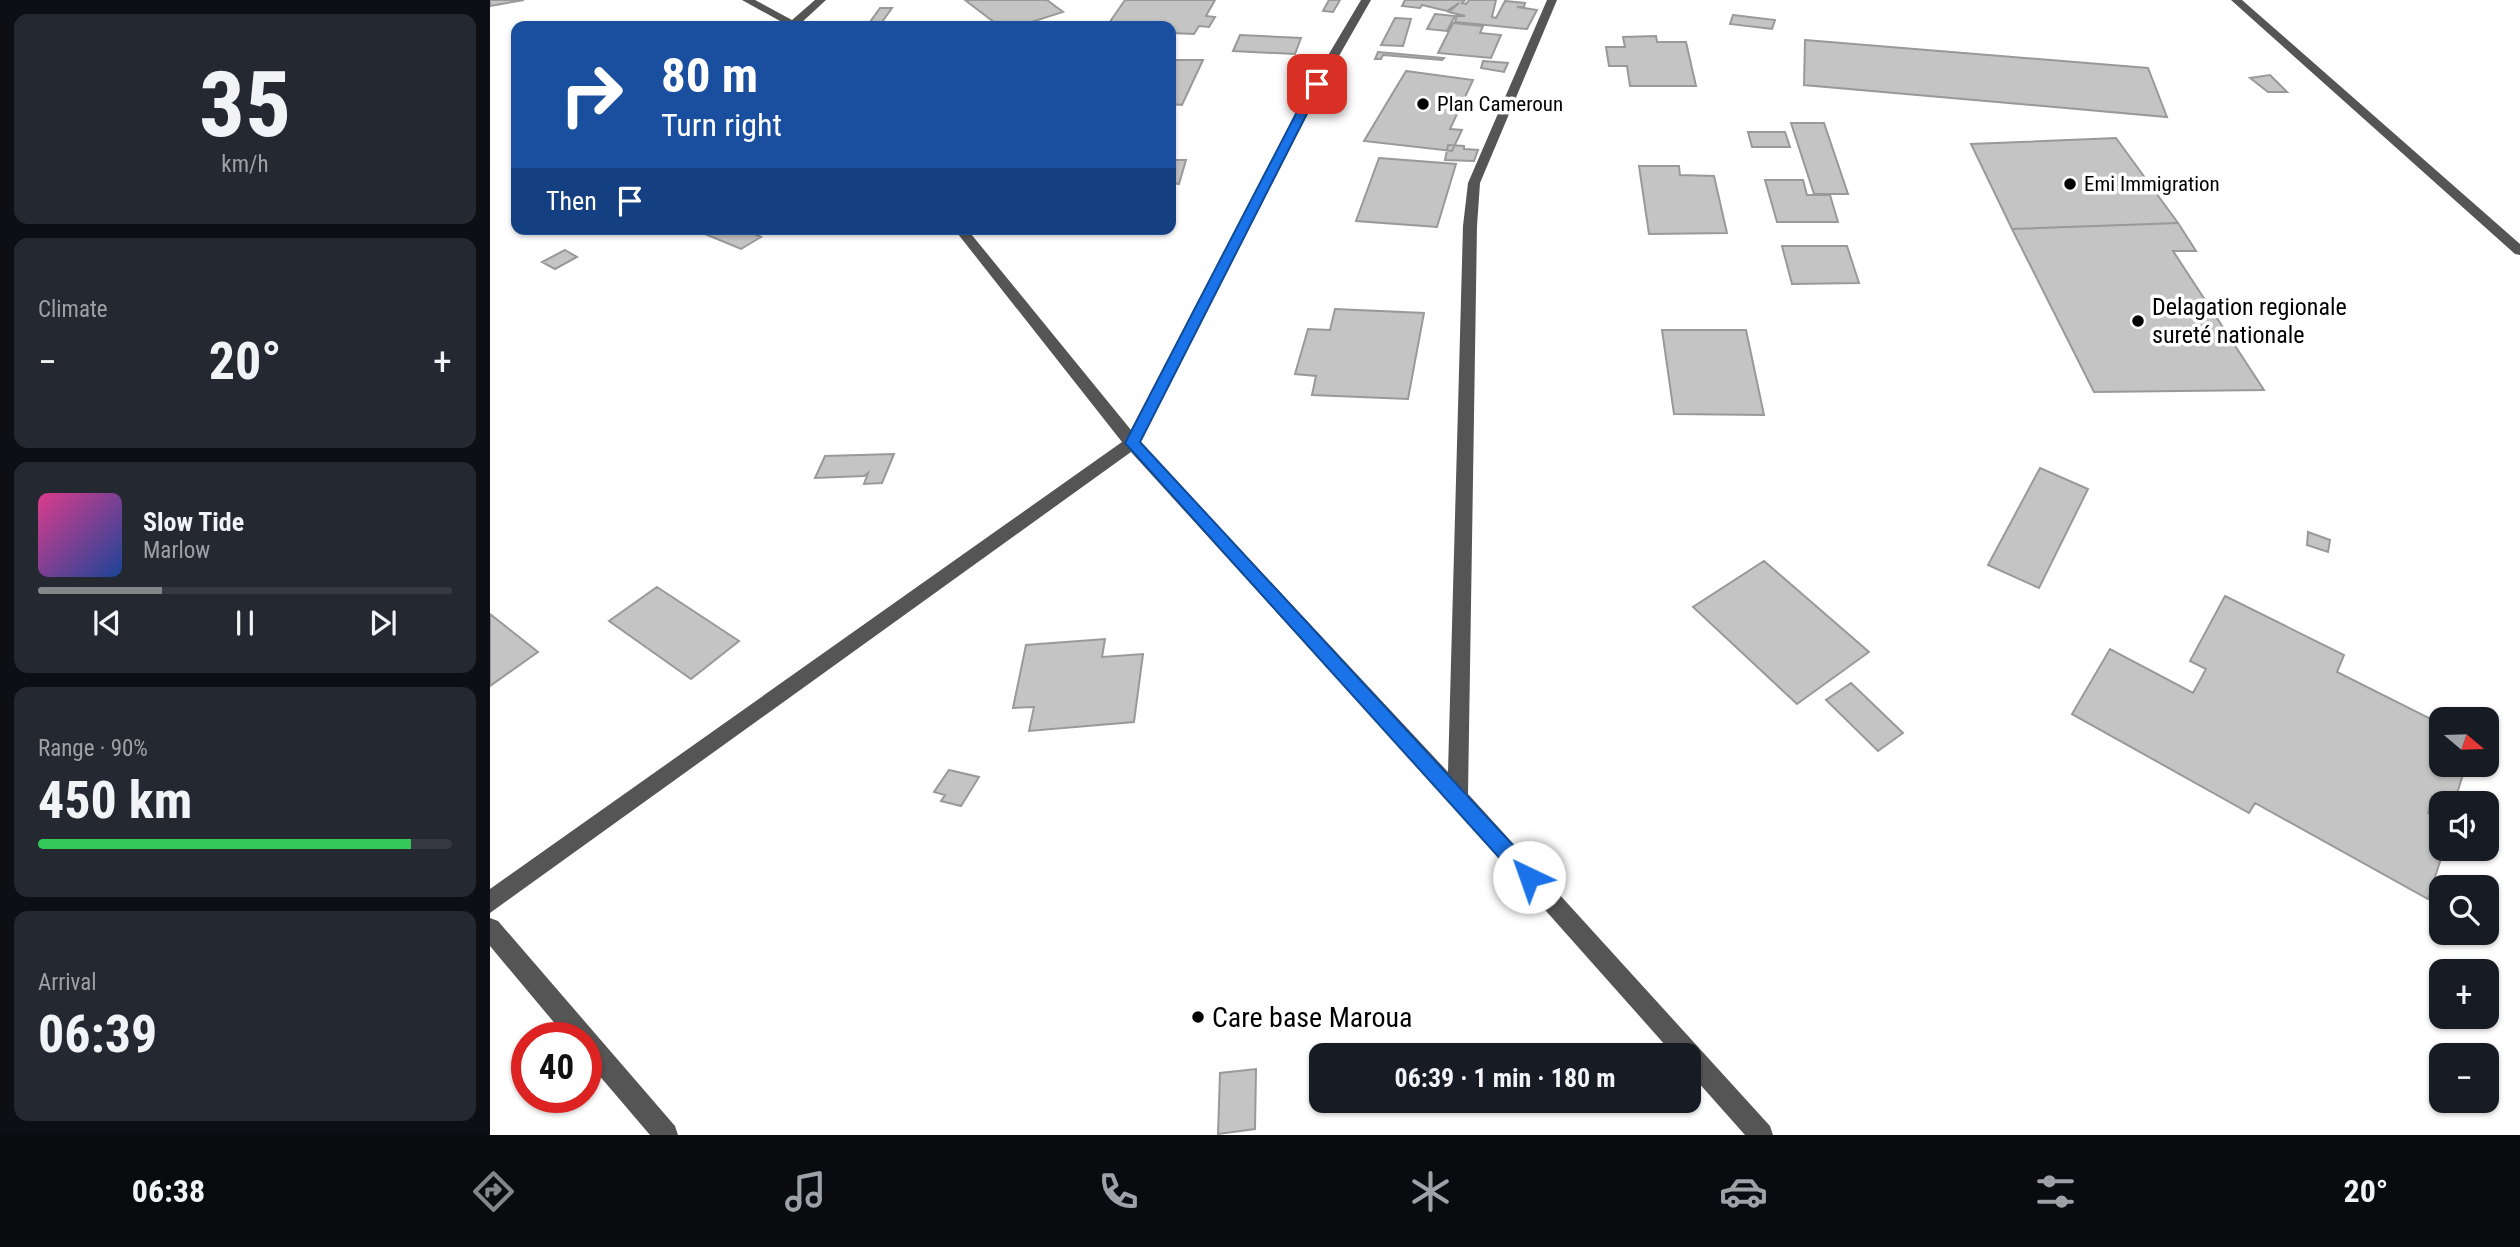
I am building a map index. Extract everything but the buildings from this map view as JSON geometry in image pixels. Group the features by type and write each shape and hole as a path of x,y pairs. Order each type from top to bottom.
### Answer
{"street":[{"path":"747,0 787,21"},
{"path":"799,21 821,0"},
{"path":"490,902 1132,443 1317,84 1366,0"},
{"path":"1458,797 1470,226 1474,183 1552,0"},
{"path":"2236,0 2520,251"},
{"path":"965,235 1132,443 1458,797 1760,1135"},
{"path":"490,929 569,1022"},
{"path":"602,1061 666,1135"}],"place":[{"name":"Plan Cameroun","path":"1423,104"},
{"name":"Emi Immigration","path":"2070,184"},
{"name":"Delagation regionale sureté nationale","path":"2138,321"},
{"name":"Care base Maroua","path":"1198,1017"}],"route":[{"path":"1317,84 1132,443 1529,877"}]}
